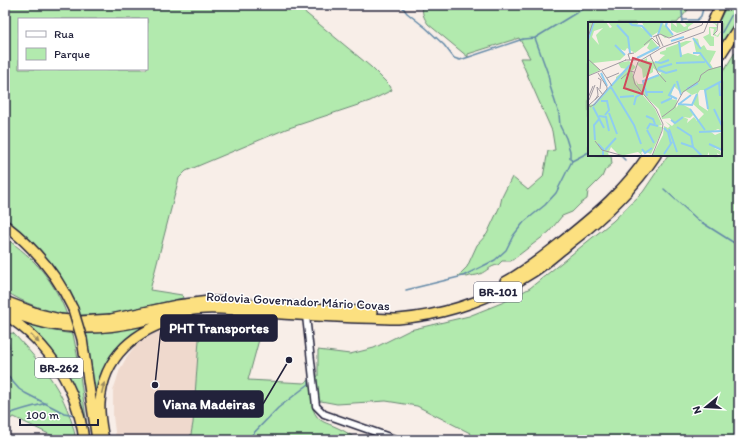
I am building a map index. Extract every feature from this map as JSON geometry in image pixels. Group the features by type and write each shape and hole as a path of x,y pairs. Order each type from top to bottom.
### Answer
{"highway":[{"path":"712,22 720,7"},
{"path":"722,52 739,26"},
{"name":"Rodovia Governador Mário Covas","path":"5,301 30,312 56,318 75,320 101,320 136,315 177,305 209,301 384,313 410,312 454,304 484,293 513,278 546,254 582,225 619,192 631,179 647,156"},
{"name":"Rodovia Governador Mário Covas","path":"5,309 28,319 48,324 80,328 102,328 198,309 220,309 306,316 397,319 436,314 472,303 500,292 536,270 609,211 637,182 655,156"},
{"name":"BR-262","path":"5,225 29,245 45,262 61,285 71,309 80,340 97,440"},
{"name":"BR-262","path":"5,233 19,244 45,270 71,309"},
{"path":"5,296 31,309 56,318"},
{"path":"104,440 100,409 104,383 115,359 134,338 146,330 162,323 191,316 238,313 280,314"},
{"name":"BR-262","path":"5,315 34,337 56,364 68,384 76,404 84,440"},
{"name":"BR-262","path":"80,340 92,440"}],"street":[{"path":"306,316 316,406 324,414 398,440"}],"shaded area":[{"path":"171,326 200,326 193,423 190,440 116,440 113,416 113,391 120,369 136,345 158,331"}],"green space":[{"path":"5,5 296,5 371,67 390,86 392,90 370,101 286,129 186,171 179,178 150,290 182,295 183,298 102,315 78,315 71,299 5,221"},
{"path":"423,5 692,5 678,22 588,22 588,156 611,156 612,164 605,170 602,177 588,191 587,199 572,212 562,216 549,232 511,261 502,261 498,265 493,266 480,274 467,277 458,276 467,267 477,245 487,234 512,177 528,190 543,177 548,151 555,150 552,131 520,58 530,58 519,38 468,54 468,57 428,24 422,10"},
{"path":"727,5 739,5 739,17 722,46 722,22 718,22"},
{"path":"739,46 739,440 477,440 470,433 417,406 386,401 337,404 321,401 315,404 313,409 317,417 323,422 341,429 357,440 190,440 193,423 200,326 260,336 248,380 304,383 318,376 318,350 350,354 374,348 410,330 469,316 504,302 530,288 613,221 643,192 667,156 722,156 722,73"},
{"path":"5,238 25,253 42,271 50,281 67,315 35,306 20,300 5,291"},
{"path":"17,320 48,330 73,334 89,440 87,440 74,394"},
{"path":"146,325 147,327 122,346 97,409 84,334 112,332"},
{"path":"13,333 44,369 53,382 67,409 76,440 61,440 14,417 5,421 5,350 10,347 5,339 5,334"}],"waterway":[{"path":"401,5 407,13 444,45 454,58 460,60 523,39 535,38 589,5"},
{"path":"680,5 683,22"},
{"path":"683,20 697,20 701,16 704,5"},
{"path":"722,32 737,5"},
{"path":"535,38 548,74 550,86 559,114 560,126 566,138 572,161"},
{"path":"406,290 463,276 495,260 506,250 513,236 524,222 545,205 556,193 572,161 588,153"},
{"path":"621,156 625,160"},
{"path":"664,189 698,220 739,246"},
{"path":"5,373 19,389 25,393 64,413 75,415"},
{"path":"247,440 278,408 309,384 310,376"},
{"path":"5,416 19,410 46,403"}],"place":[{"name":"Viana Madeiras","path":"289,360"},
{"name":"PHT Transportes","path":"155,385"}]}
